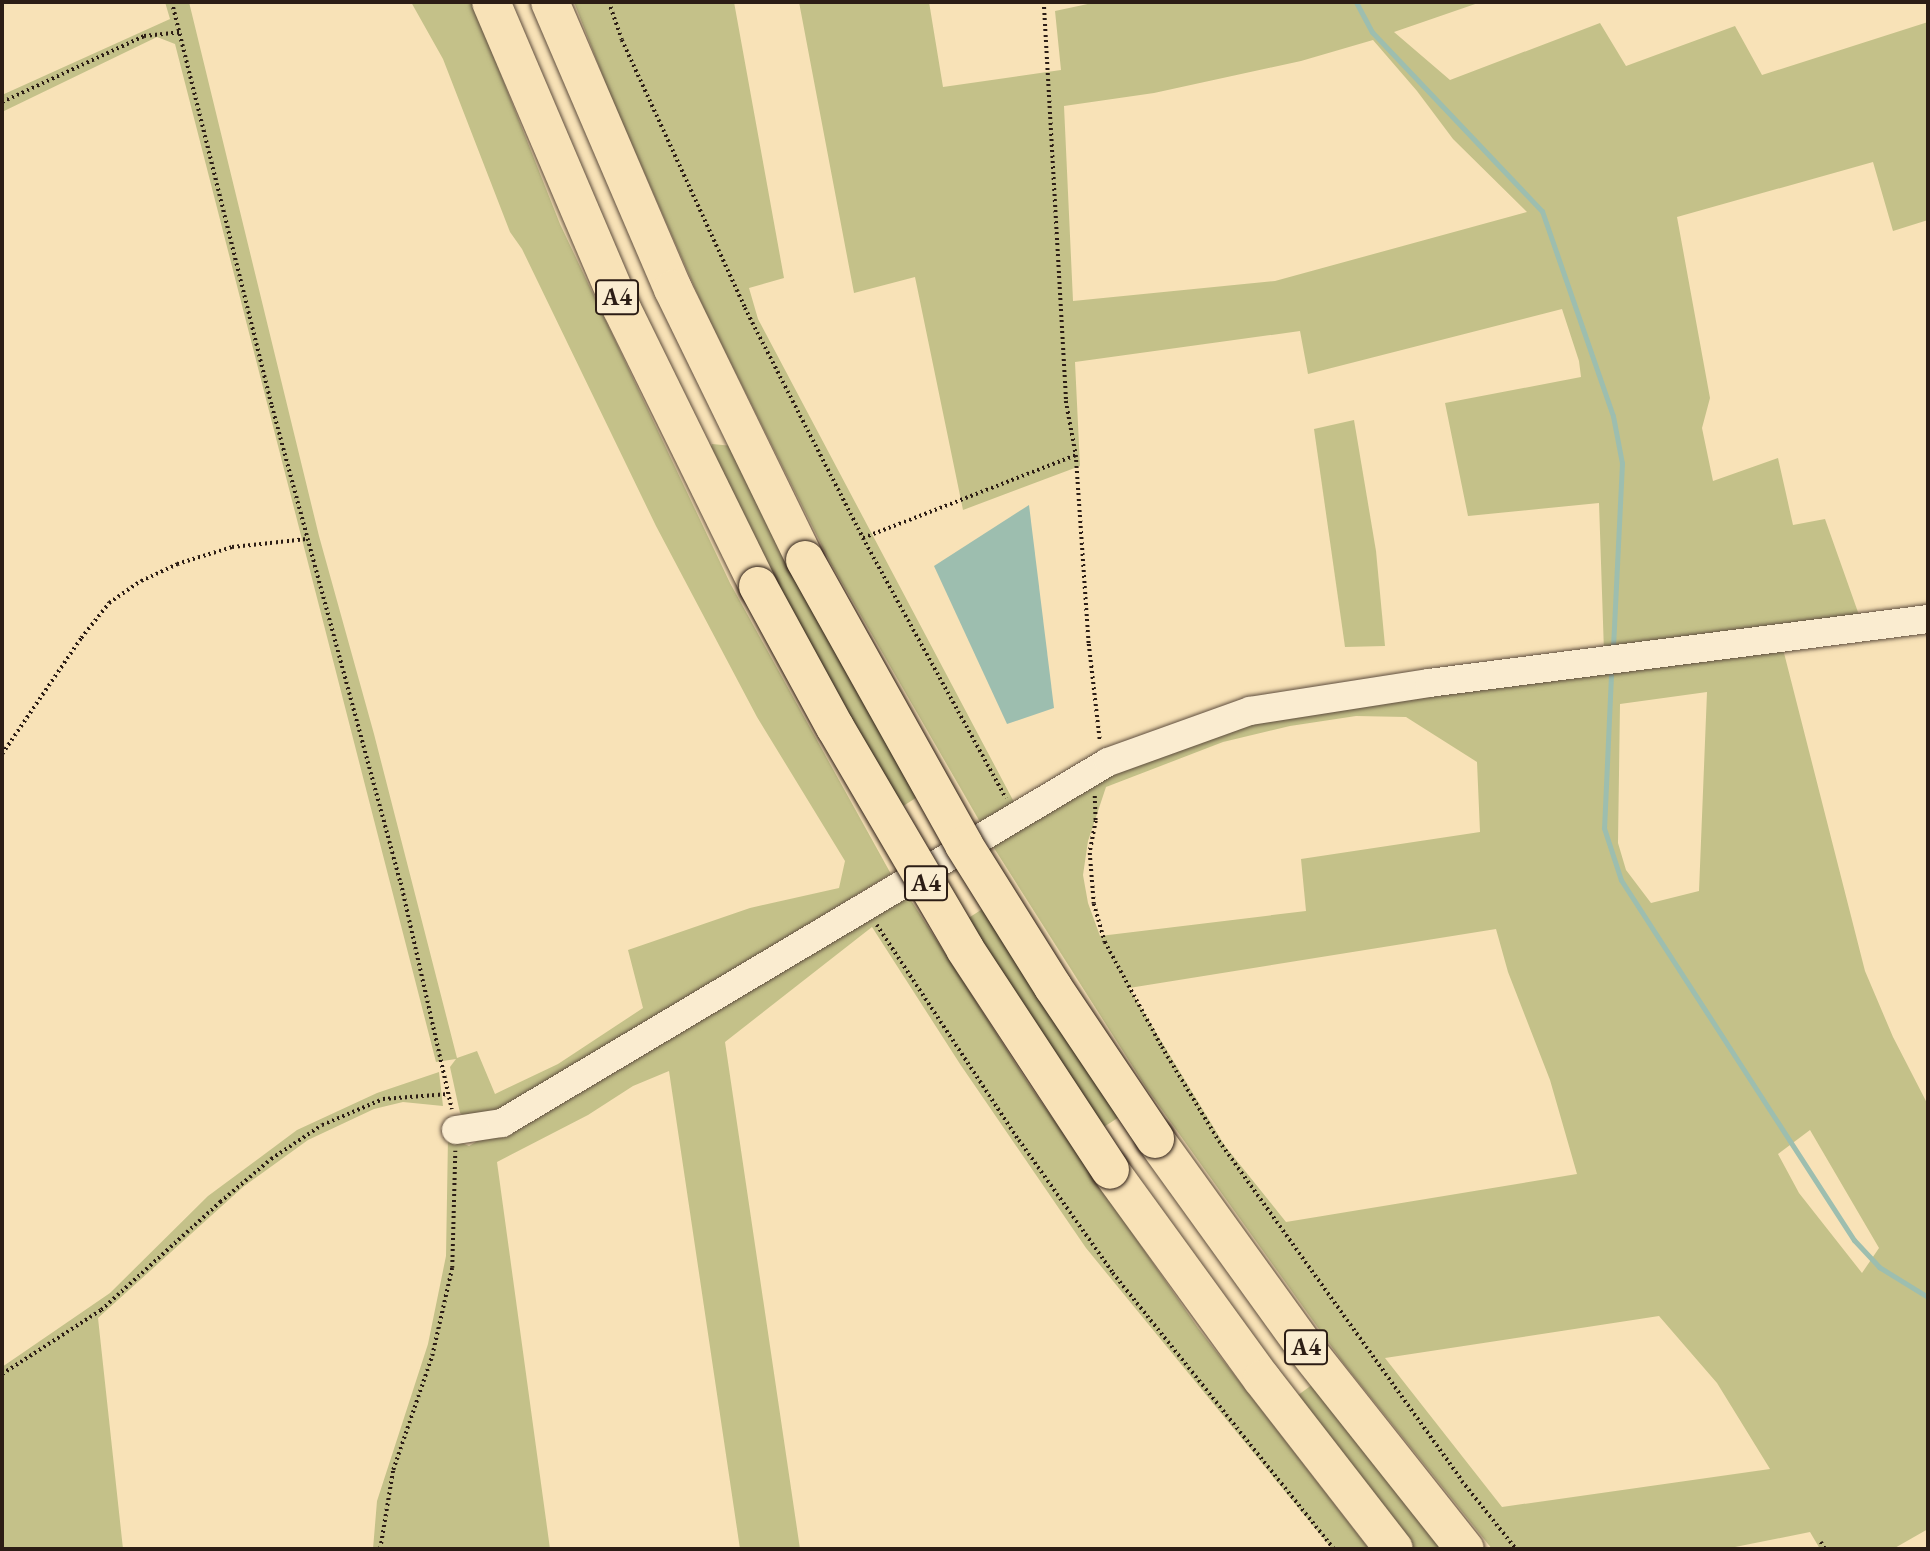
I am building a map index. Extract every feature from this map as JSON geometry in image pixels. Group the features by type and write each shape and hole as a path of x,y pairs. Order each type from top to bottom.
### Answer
{"highway":[{"name":"A4","path":"491,2 621,307 758,586 835,727 965,948 1110,1170 1262,1379 1395,1549"},
{"name":"A4","path":"550,2 667,276 805,560 964,845 1060,998 1155,1139 1307,1350 1465,1549"}],"street":[{"path":"456,1129 502,1123 1098,768 1250,711 1443,681 1928,619"}],"path":[{"path":"172,2 308,539 401,883 456,1129 452,1268 432,1356 393,1470 380,1549"},
{"path":"609,2 622,40 745,308 863,538 1016,815"},
{"path":"1044,2 1066,401 1076,455 1099,737 1096,821 1090,853 1094,904 1105,942 1162,1047 1219,1141 1462,1481 1516,1549"},
{"path":"2,102 144,36 180,32"},
{"path":"863,538 1076,455"},
{"path":"2,754 81,638 109,603 142,581 177,564 232,547 308,539"},
{"path":"865,907 1019,1140 1113,1273 1334,1549"},
{"path":"2,1374 101,1310 271,1159 322,1125 383,1099 449,1094"},
{"path":"1821,1542 1825,1549"}],"shaded area":[{"path":"165,2 189,2 319,536 374,734 457,1058 477,1051 495,1094 558,1064 643,1008 628,950 750,908 839,888 845,861 757,717 656,526 522,249 510,232 443,59 411,2 472,2 560,224 730,583 891,874 493,1115 469,1119 460,1113 450,1067 456,1059 436,1062 175,44 157,37 2,112 2,95 170,19"},
{"path":"574,2 734,2 784,278 749,288 758,319 1014,802 980,822 830,562 705,311 609,92"},
{"path":"799,2 929,2 943,87 1061,70 1055,11 1097,2 1481,2 1394,32 1450,80 1600,23 1626,66 1735,26 1762,75 1928,22 1928,220 1893,231 1873,162 1677,217 1710,398 1702,428 1713,481 1778,458 1793,525 1825,519 1859,615 1604,652 1599,503 1468,516 1445,403 1581,377 1579,361 1562,309 1308,374 1300,331 1075,362 1080,466 963,510 915,277 854,293","holes":["1373,40 1417,91 1453,139 1527,212 1275,281 1073,301 1064,106 1154,93 1301,61"]},
{"path":"1354,420 1376,551 1385,646 1345,647 1314,429"},
{"path":"712,444 733,446 922,794 897,810 707,457"},
{"path":"1029,505 1054,708 1007,724 934,566"},
{"path":"1783,649 1865,971 1893,1037 1928,1105 1928,1529 1893,1549 1820,1549 1810,1532 1725,1549 1492,1549 1344,1364 1147,1089 987,837 1112,767 1236,726 1290,716","holes":["1707,692 1699,891 1651,903 1626,870 1618,843 1620,704","1356,716 1406,717 1477,762 1480,832 1301,859 1306,911 1100,936 1088,903 1083,875 1088,841 1106,787 1223,742 1290,726","1496,929 1508,972 1550,1080 1577,1174 1286,1222 1225,1146 1129,988","1810,1130 1879,1248 1862,1273 1799,1193 1778,1154","1659,1316 1717,1383 1770,1469 1502,1507 1385,1358"]},
{"path":"903,888 1028,1083 1198,1328 1369,1549 1332,1549 1086,1248 960,1064 872,927 725,1042 800,1549 740,1549 669,1071 633,1086 588,1115 497,1162 550,1549 373,1549 377,1501 428,1344 446,1256 448,1137 469,1146"},
{"path":"987,906 1123,1115 1099,1130 964,921"},
{"path":"439,1072 443,1106 403,1102 374,1109 308,1140 243,1187 98,1318 123,1549 2,1549 2,1367 110,1293 208,1196 297,1130 377,1093"},
{"path":"1316,1382 1450,1549 1412,1549 1294,1398"}],"waterway":[{"path":"1356,2 1372,32 1542,211 1613,416 1622,463 1613,650"},
{"path":"1611,675 1604,828 1621,880 1854,1240 1879,1267 1928,1297"}]}
